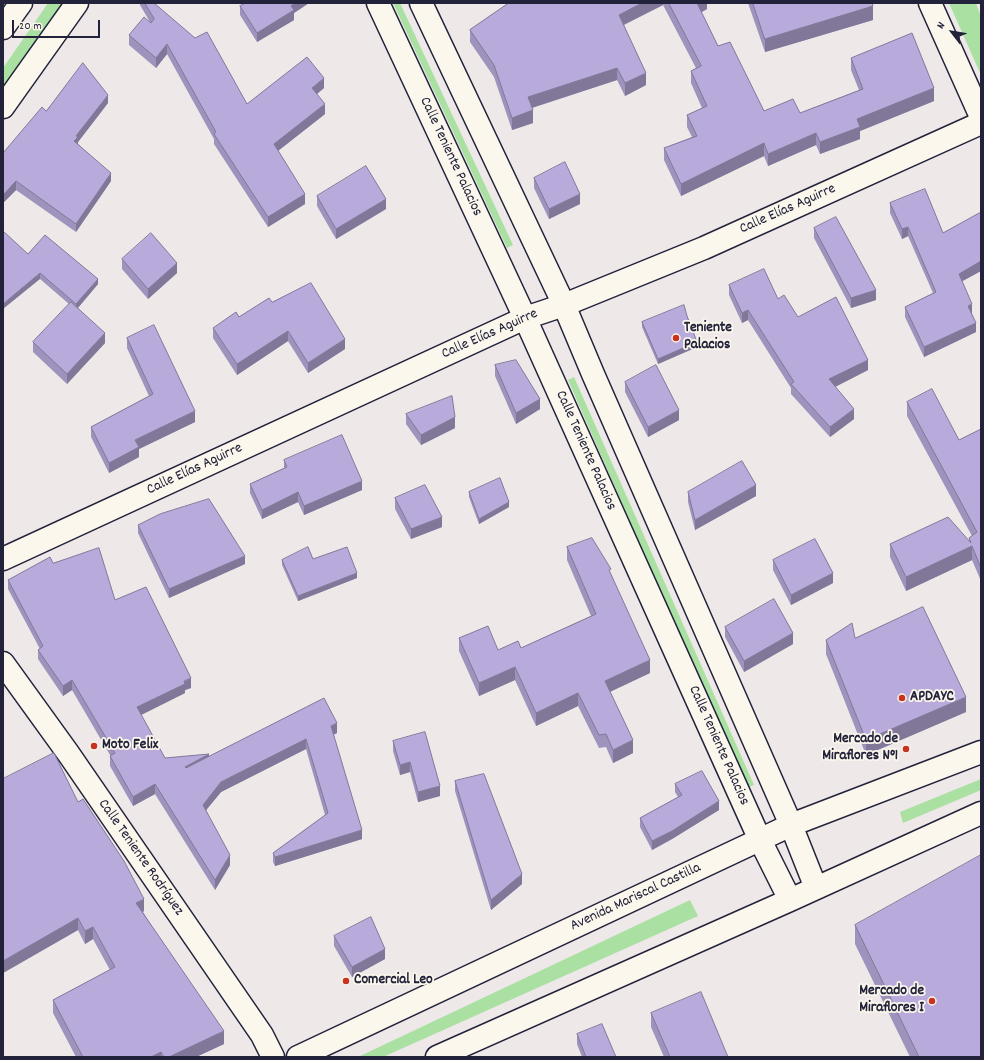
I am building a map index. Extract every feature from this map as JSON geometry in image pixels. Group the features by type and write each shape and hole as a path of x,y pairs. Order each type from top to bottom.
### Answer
{"main road":[{"path":"3,28 20,3"},
{"path":"3,107 77,3"},
{"name":"Calle Teniente Palacios","path":"378,3 525,318 760,840 790,900"},
{"path":"421,3 564,305 592,374 791,824 816,888"},
{"path":"930,3 981,117"},
{"name":"Calle Elías Aguirre","path":"3,559 525,318 564,305 704,248 981,123"},
{"name":"Calle Teniente Rodríguez","path":"3,663 68,753 258,1028 273,1057"},
{"name":"Avenida Mariscal Castilla","path":"298,1057 760,840 791,824 981,752"},
{"path":"437,1057 790,900 981,813"}],"green space":[{"path":"48,3 65,3 3,93 3,68"},
{"path":"393,3 400,3 513,245 507,248"},
{"path":"949,3 976,3 981,17 981,75"},
{"path":"574,377 754,785 747,788 568,380"},
{"path":"981,779 981,790 903,823 900,812"},
{"path":"690,900 698,916 383,1057 358,1057"}],"building":[{"path":"145,3 154,3 195,38 207,32 247,104 307,57 324,78 312,88 325,104 274,144 305,194 268,217 214,134 216,132 167,44 156,58 129,35 144,17 151,23 154,19"},
{"path":"246,3 295,3 291,6 294,10 257,33 240,6"},
{"path":"509,3 642,3 619,15 646,73 625,83 617,68 528,97 533,110 512,118 494,65 470,30"},
{"path":"669,3 697,3 718,46 730,42 764,111 793,99 800,113 863,89 851,58 912,33 934,88 857,119 860,127 820,142 816,133 768,154 764,143 681,184 664,148 697,136 687,115 707,106 691,71 701,66"},
{"path":"753,3 872,3 873,6 765,39"},
{"path":"83,63 108,95 76,136 78,137 74,141 111,173 76,224 16,181 3,195 3,153 42,107 46,111"},
{"path":"565,162 580,194 549,209 534,178"},
{"path":"366,166 386,199 336,229 317,196"},
{"path":"925,189 943,233 981,212 981,261 959,274 972,304 968,306 976,323 924,347 905,307 936,292 908,227 902,229 890,203"},
{"path":"836,217 876,290 851,298 814,228"},
{"path":"3,231 28,254 45,235 98,279 76,304 40,273 3,304"},
{"path":"151,233 177,263 148,289 122,259"},
{"path":"764,269 778,299 784,295 798,317 836,297 868,360 829,379 854,409 830,427 791,384 794,382 748,310 742,313 729,285"},
{"path":"311,283 345,339 308,363 288,331 237,364 213,328 236,312 239,317 269,298 272,302"},
{"path":"71,302 105,333 67,374 33,342"},
{"path":"684,305 697,342 658,359 642,322"},
{"path":"154,325 195,411 135,440 139,447 109,463 91,427 153,394 127,338"},
{"path":"516,360 540,399 516,413 495,365"},
{"path":"656,365 679,410 648,427 625,382"},
{"path":"932,389 959,440 981,429 981,568 972,546 906,577 890,544 948,517 971,543 969,538 977,532 907,402"},
{"path":"452,396 455,417 421,435 406,414"},
{"path":"342,435 362,481 304,506 298,492 262,510 250,484 287,467 284,460"},
{"path":"742,461 756,485 695,520 688,492"},
{"path":"500,478 509,502 479,519 469,492"},
{"path":"425,485 442,517 411,529 395,498"},
{"path":"209,499 245,556 169,589 138,525 160,514"},
{"path":"592,538 611,569 609,570 650,660 605,681 633,740 613,750 606,734 599,735 578,693 536,713 515,667 479,683 459,638 488,626 498,650 518,641 521,648 596,614 567,547"},
{"path":"815,539 833,573 791,595 773,560"},
{"path":"308,547 313,559 347,547 357,573 298,596 282,560"},
{"path":"99,548 115,600 146,587 191,678 184,681 185,684 137,707 165,758 209,754 185,767 186,768 324,698 337,723 331,726 362,830 275,857 273,853 328,813 306,739 221,782 203,805 230,855 215,880 155,784 133,797 110,756 115,753 72,680 63,686 38,650 43,646 8,580 50,557 53,563"},
{"path":"774,599 793,633 744,661 725,627"},
{"path":"923,607 966,697 866,740 826,640 852,623 855,638"},
{"path":"425,732 440,786 418,792 410,762 400,765 393,741"},
{"path":"54,753 78,802 83,799 124,861 144,899 136,903 224,1031 169,1057 164,1057 161,1052 151,1057 83,1057 53,1000 115,967 93,927 85,931 78,918 3,961 3,779"},
{"path":"702,771 719,801 672,831 652,841 640,818 682,795 675,784"},
{"path":"484,774 522,874 491,900 455,781"},
{"name":"Mercado de Miraflores I","path":"981,855 981,1057 919,1057 855,925"},
{"path":"371,917 385,949 352,967 334,936"},
{"path":"701,992 728,1057 670,1057 651,1013"},
{"path":"602,1024 616,1057 586,1057 577,1034"}],"place":[{"name":"Teniente Palacios","path":"676,338"},
{"name":"APDAYC","path":"902,698"},
{"name":"Moto Felix","path":"94,746"},
{"name":"Mercado de Miraflores N°1","path":"906,749"},
{"name":"Comercial Leo","path":"346,981"},
{"name":"Mercado de Miraflores I","path":"932,1001"}]}
